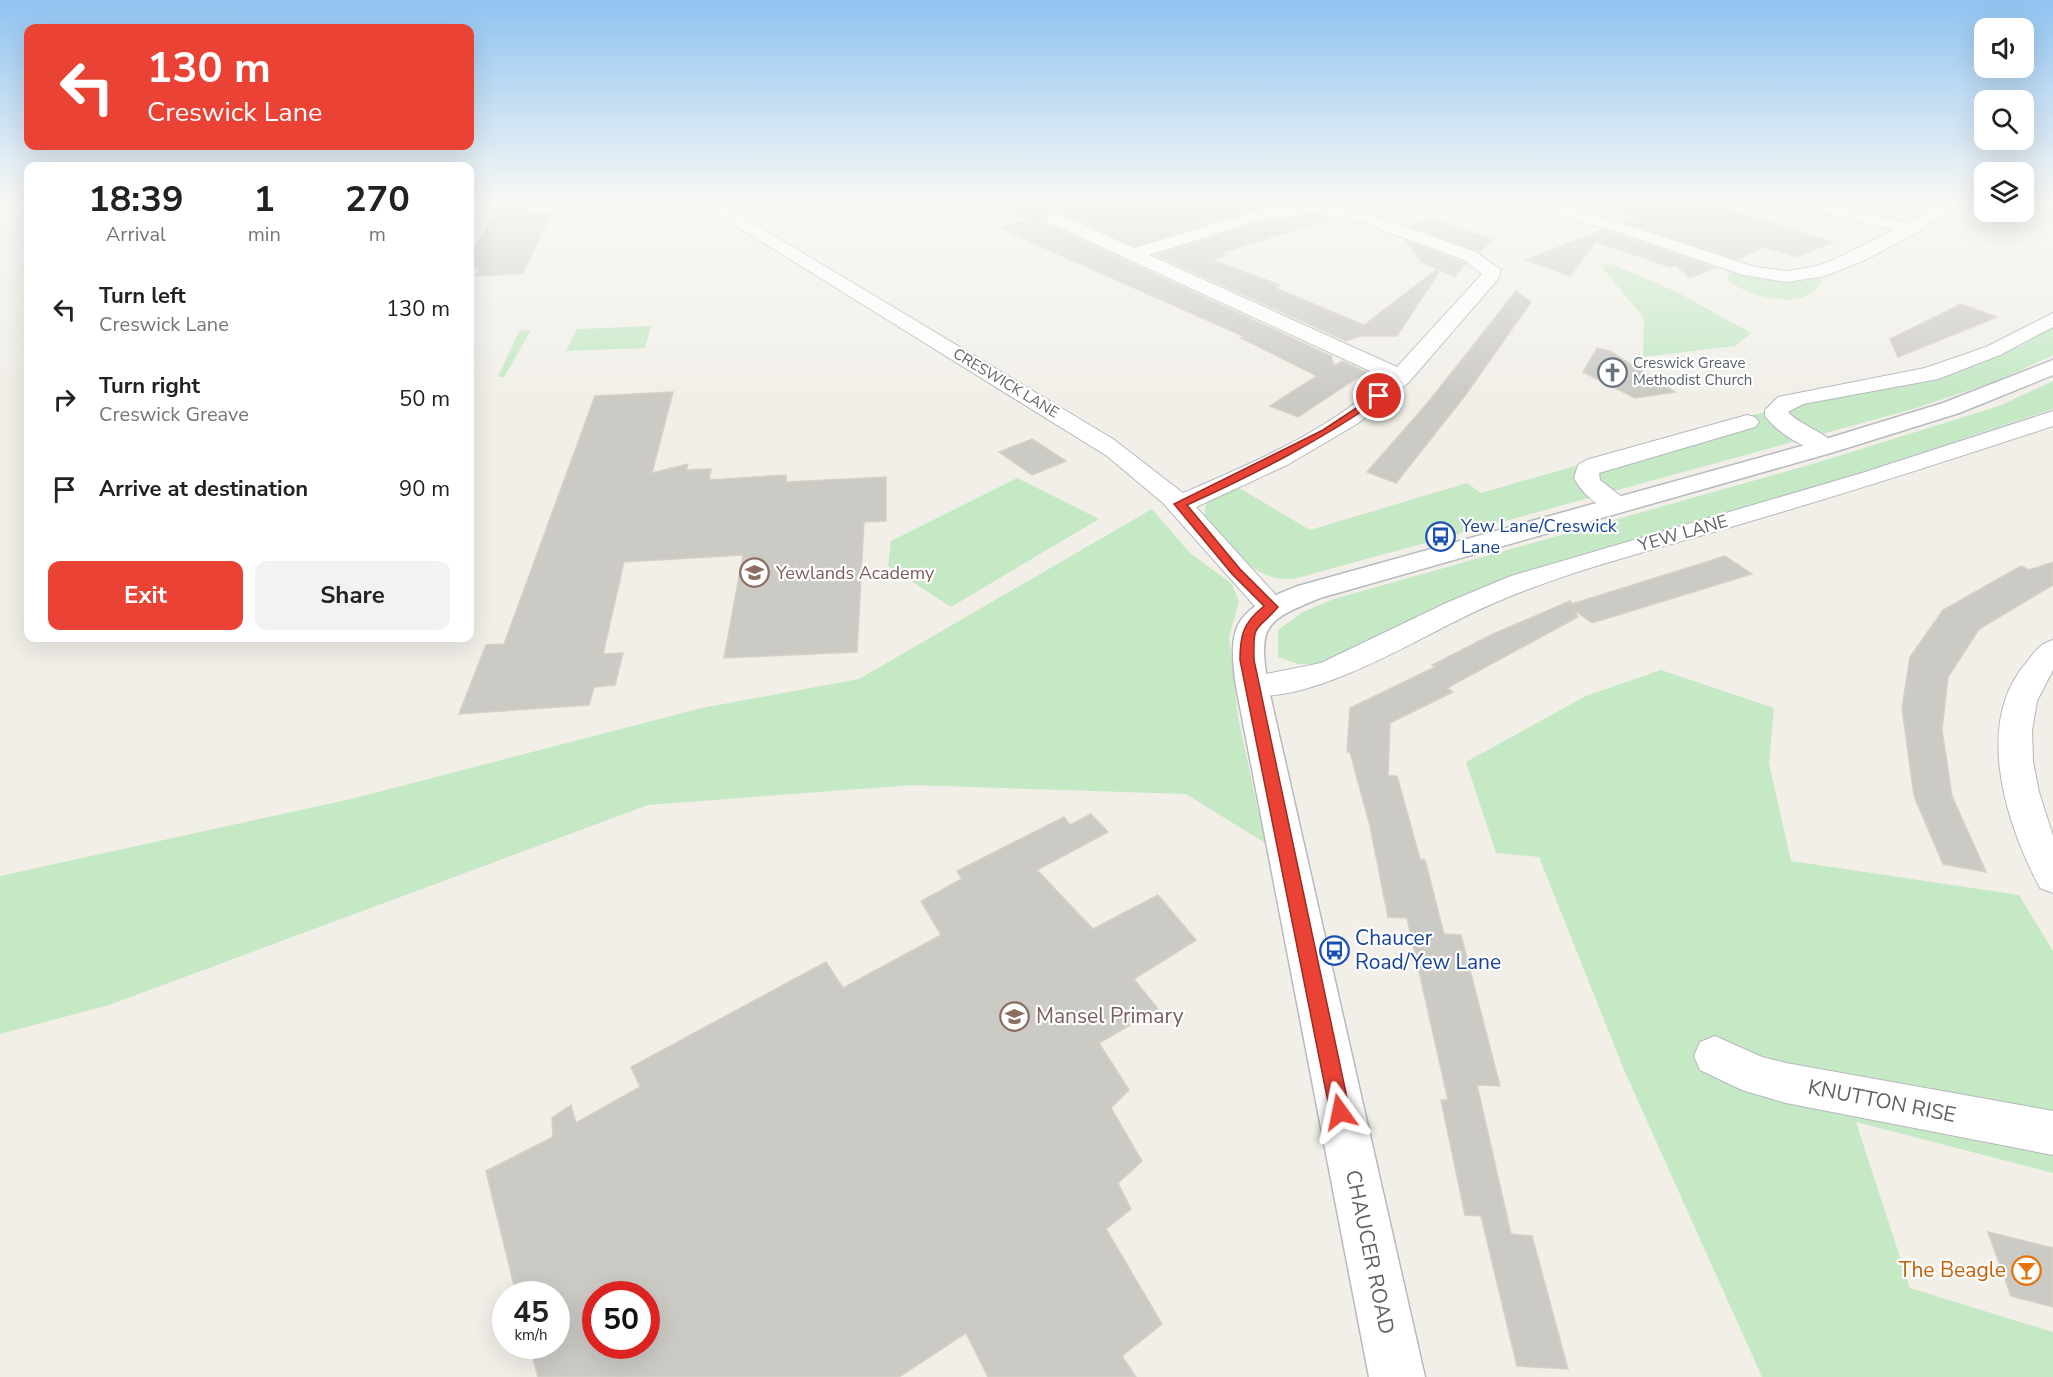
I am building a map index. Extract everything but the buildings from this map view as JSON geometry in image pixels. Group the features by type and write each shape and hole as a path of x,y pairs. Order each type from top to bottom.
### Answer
{"main road":[{"path":"1271,607 1309,592 1396,566 1825,447 1962,405 2053,367"},
{"name":"CHAUCER ROAD","path":"1271,607 1254,620 1247,636 1252,686 1396,1377"}],"street":[{"name":"CRESWICK LANE","path":"812,266 1106,444 1134,464 1180,504 1236,571 1271,607"},
{"path":"1159,266 1401,377"},
{"path":"1180,504 1271,462 1327,432 1368,406 1401,377 1491,275 1488,266"},
{"path":"1738,266 1785,276 1821,270 1829,266"},
{"path":"1825,447 1803,435 1777,416 1776,410 1779,406 1799,398 1930,374 1993,351 2053,319"},
{"name":"YEW LANE","path":"1252,686 1292,681 1332,670 1456,609 1554,571 1871,478 2053,418"},
{"path":"1619,505 1590,484 1586,478 1587,470 1595,465 1747,422"},
{"path":"2053,650 2028,685 2017,716 2014,755 2026,808 2053,878"},
{"name":"KNUTTON RISE","path":"1715,1056 1757,1076 1786,1083 2053,1133"}],"green space":[{"path":"1601,266 1617,266 1675,291 1751,333 1735,346 1643,357 1644,318"},
{"path":"1730,269 1779,281 1822,278 1816,289 1806,296 1778,299 1763,297 1736,286 1727,279"},
{"path":"651,326 645,348 566,351 577,329"},
{"path":"2053,326 2053,355 1994,382 1913,409 1297,578 1282,579 1268,576 1256,569 1234,550 1205,515 1207,503 1211,499 1239,488 1310,530 1467,483 1481,493 1757,414 1937,378 2021,346"},
{"path":"531,330 504,377 498,377 519,331"},
{"path":"2053,381 2053,409 1860,473 1497,582 1320,664 1298,664 1278,657 1278,630 1303,612 1334,599 1816,463 1999,406"},
{"path":"1017,478 1099,519 951,607 888,566 891,541"},
{"path":"1152,509 1190,553 1232,584 1239,602 1229,637 1238,717 1265,843 1186,794 912,785 648,805 109,1005 0,1034 0,876 355,798 702,708 859,679"},
{"path":"1661,670 1774,708 1769,763 1791,861 2019,895 2053,951 2053,1173 1856,1122 1910,1288 2053,1332 2053,1377 1762,1377 1625,1072 1539,857 1496,853 1466,762 1586,696"}],"place":[{"name":"Creswick Greave Methodist Church","path":"1612,372"},
{"name":"Yew Lane/Creswick Lane","path":"1440,536"},
{"name":"Yewlands Academy","path":"755,573"},
{"name":"Chaucer Road/Yew Lane","path":"1334,950"},
{"name":"Mansel Primary","path":"1015,1016"},
{"name":"The Beagle","path":"2027,1270"}],"route":[{"path":"1340,1112 1247,660 1247,636 1254,620 1271,607 1236,571 1180,504 1237,479 1327,432 1368,406 1379,396"}]}
